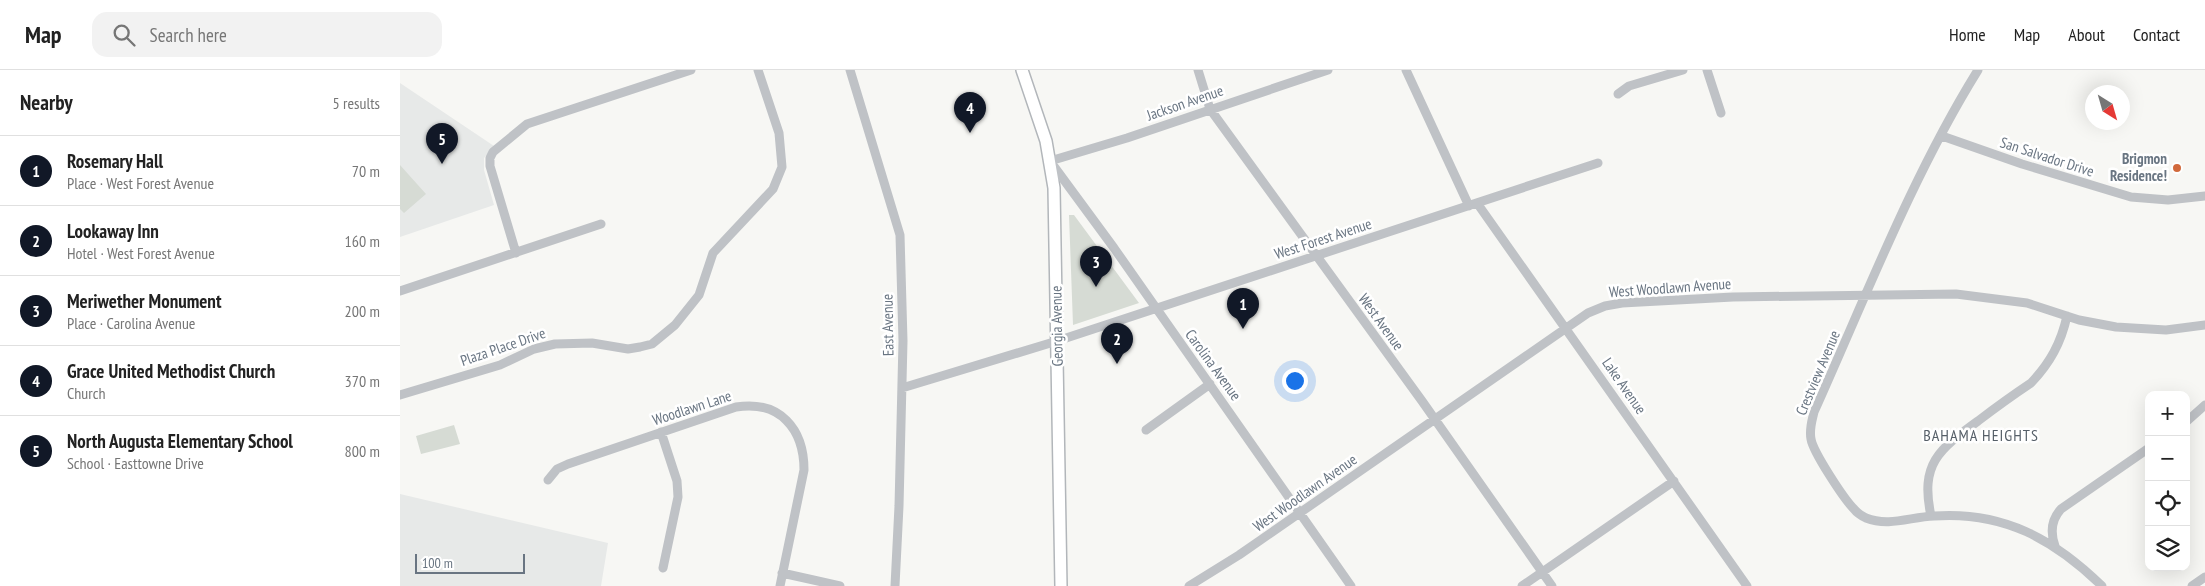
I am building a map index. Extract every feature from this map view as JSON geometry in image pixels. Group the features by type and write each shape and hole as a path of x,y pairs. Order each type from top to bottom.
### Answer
{"main road":[{"name":"Georgia Avenue","path":"1022,70 1046,141 1055,208 1061,586"}],"street":[{"path":"516,253 490,166 492,154 527,124 691,70"},
{"name":"Plaza Place Drive","path":"400,395 500,365 534,349 555,344 592,343 628,349 652,344 676,325 699,295 713,253 773,189 782,167 779,133 758,70"},
{"name":"East Avenue","path":"850,70 900,235 904,341 899,506 894,586"},
{"name":"West Avenue","path":"1198,70 1210,109 1435,419 1552,586"},
{"name":"Jackson Avenue","path":"1050,161 1328,70"},
{"name":"Lake Avenue","path":"1406,70 1473,204 1566,328 1747,586"},
{"path":"1618,94 1629,86 1684,70"},
{"path":"1707,70 1721,113"},
{"name":"Crestview Avenue","path":"1978,70 1905,207 1814,412 1810,426 1812,444 1850,504 1862,516 1879,521 1896,522 1931,516 1965,515 1996,520 2028,532 2071,556 2102,586"},
{"name":"San Salvador Drive","path":"1942,136 2014,162 2123,196 2157,200 2205,196"},
{"name":"Carolina Avenue","path":"1050,161 1087,209 1352,586"},
{"name":"West Forest Avenue","path":"902,388 1057,341 1598,163"},
{"path":"400,291 601,224"},
{"name":"West Woodlawn Avenue","path":"1189,586 1232,560 1596,309 1622,303 1733,297 1935,293 1976,295 2027,303 2067,316 2116,328 2166,330 2205,325"},
{"path":"1931,516 1928,481 1936,458 1958,434 2031,383 2039,375 2057,348 2067,316"},
{"path":"1146,430 1210,384"},
{"path":"2190,418 2205,405"},
{"name":"Woodlawn Lane","path":"548,480 562,466 736,407 752,406 769,410 786,420 800,440 804,455 801,481 780,586"},
{"path":"661,432 677,480 678,497 663,568"},
{"path":"2054,546 2052,527 2055,515 2145,451"},
{"path":"1522,586 1674,481"},
{"path":"782,573 840,586"},
{"path":"2192,586 2205,577"}],"shaded area":[{"path":"400,83 494,146 484,158 484,170 494,205 400,237"},
{"path":"400,165 426,194 404,213 400,209"},
{"path":"1069,215 1074,215 1139,303 1073,325"},
{"path":"454,425 460,444 421,454 416,436"},
{"path":"400,494 608,543 601,586 400,586"}],"place":[{"name":"Grace United Methodist Church","path":"970,133"},
{"name":"North Augusta Elementary School","path":"442,164"},
{"name":"Brigmon Residence!","path":"2177,168"},
{"name":"Meriwether Monument","path":"1096,287"},
{"name":"Rosemary Hall","path":"1243,329"},
{"name":"Lookaway Inn","path":"1117,364"}],"district":[{"name":"BAHAMA HEIGHTS","path":"1981,435"}]}
